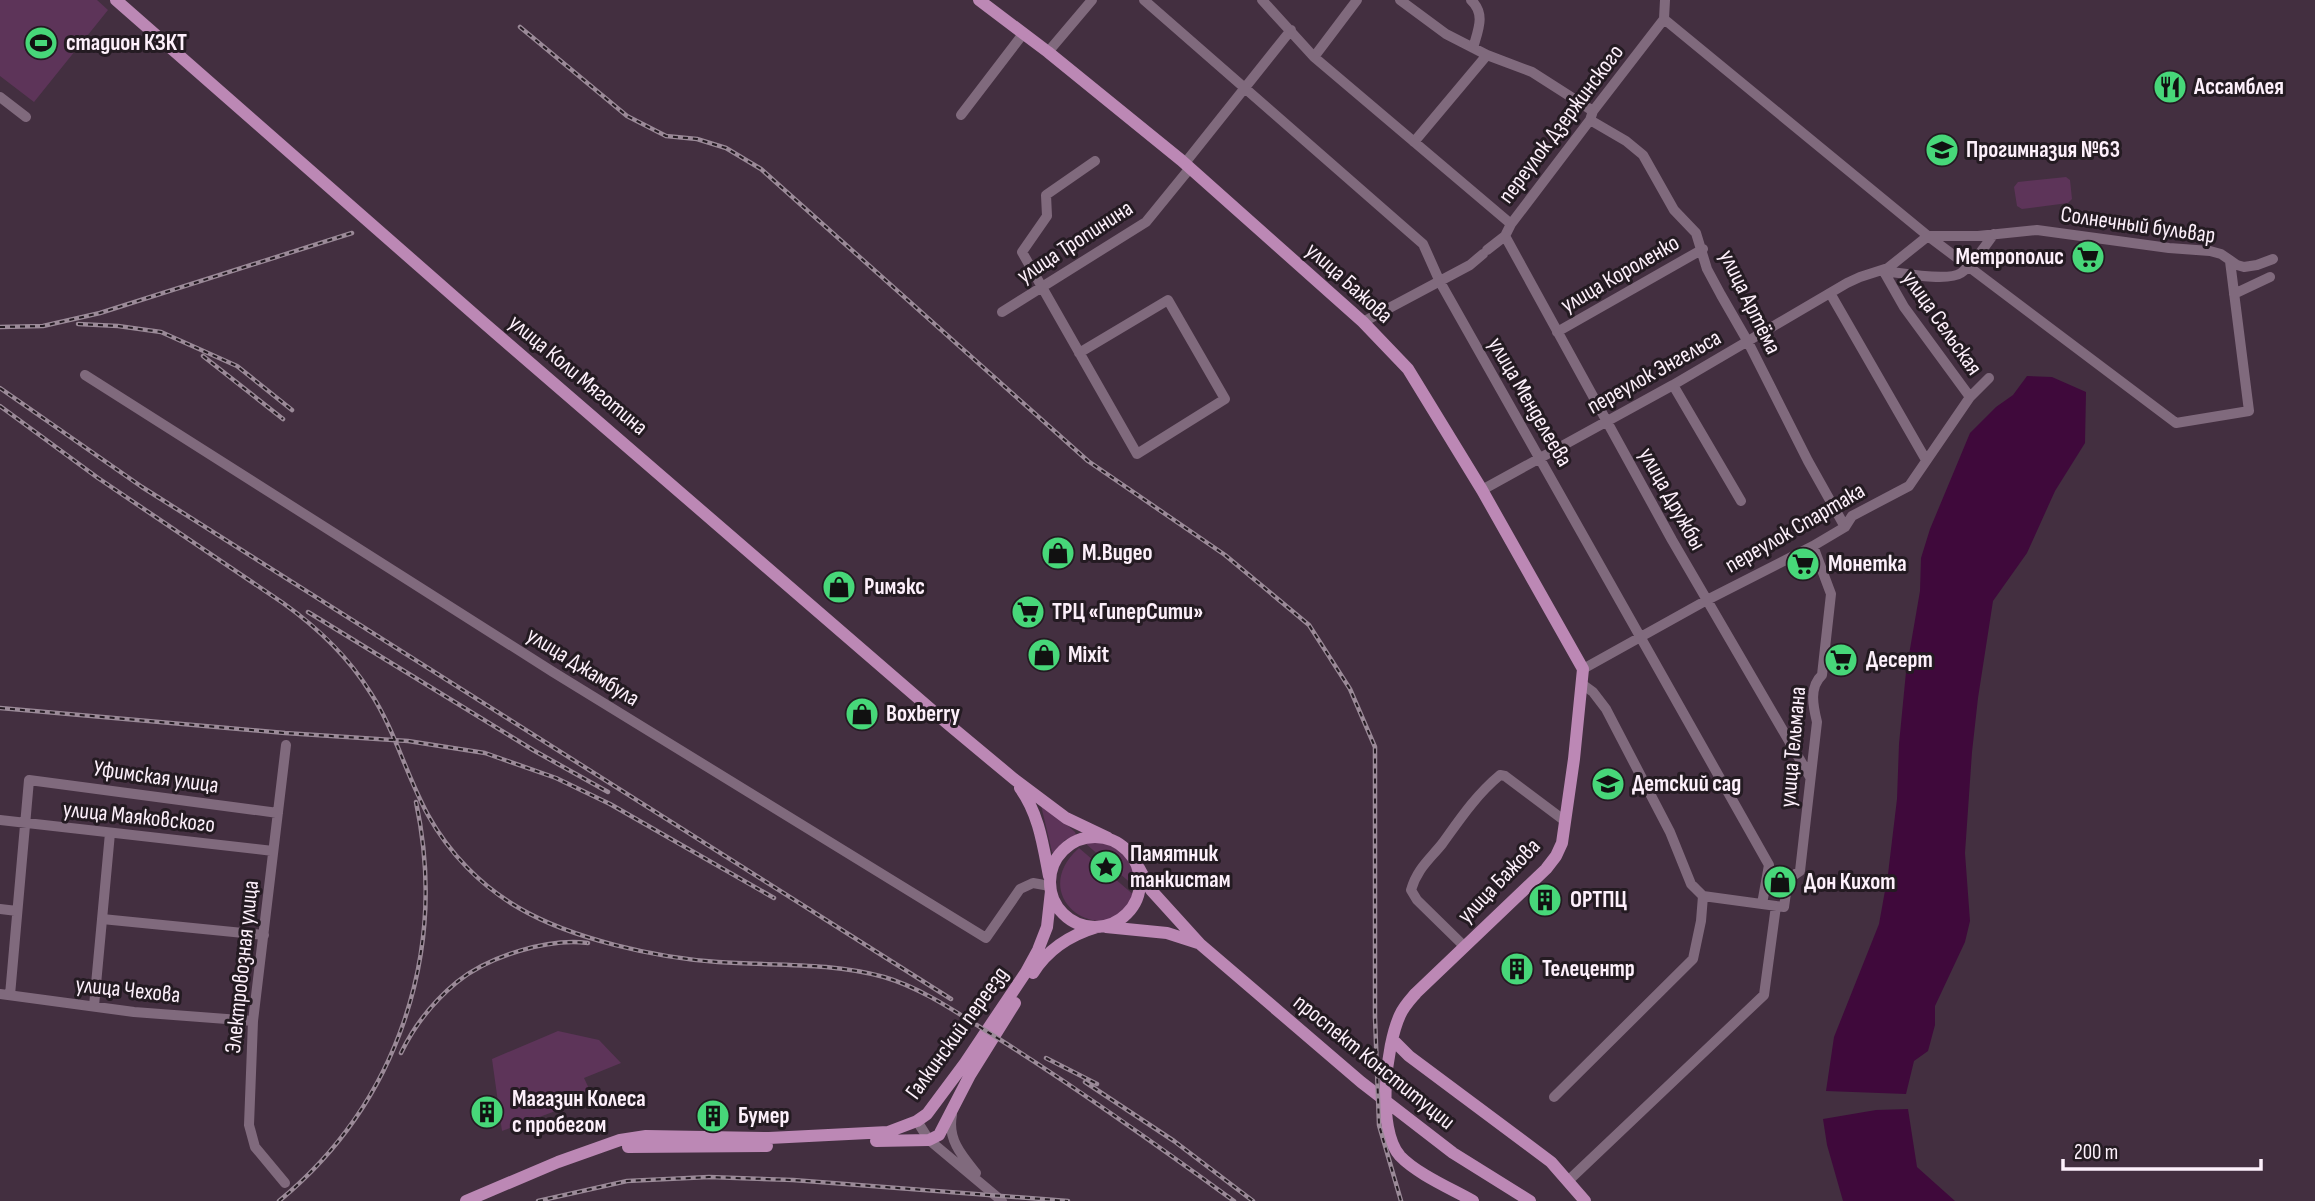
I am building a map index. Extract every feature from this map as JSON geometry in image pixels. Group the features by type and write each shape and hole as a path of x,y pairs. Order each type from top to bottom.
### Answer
{"main road":[{"name":"улица Коли Мяготина","path":"117,0 418,262 484,323 1014,779 1072,822 1108,838"},
{"name":"улица Бажова","path":"979,0 1048,52 1187,165 1363,322 1408,369 1482,490 1583,669 1562,843 1551,863 1430,978 1407,1004 1397,1023 1393,1040 1387,1073 1387,1113 1395,1149 1409,1163 1474,1201"},
{"name":"улица Коли Мяготина","path":"1014,779 1034,811 1050,885"},
{"path":"1086,838 1108,838 1128,850 1139,868 1140,886 1136,903 1125,917 1101,927 1079,924 1064,915 1054,900 1050,885 1056,859 1066,847 1086,838"},
{"name":"проспект Конституции","path":"1139,868 1158,898 1200,944 1361,1082 1453,1153 1530,1201"},
{"name":"Галкинский переезд","path":"466,1201 620,1140 646,1136 769,1138 888,1132 917,1121 927,1114 965,1063 1026,972 1047,927 1050,885"},
{"name":"Галкинский переезд","path":"589,1151 636,1145 749,1146 911,1139 933,1144 975,1066 1040,963 1063,942 1084,931 1101,927"},
{"name":"проспект Конституции","path":"1101,927 1167,933 1200,944"},
{"path":"1393,1040 1409,1056 1541,1154 1582,1198"}],"street":[{"path":"1048,52 1092,0"},
{"name":"улица Менделеева","path":"1144,0 1423,244 1440,282 1769,865 1762,904"},
{"path":"1262,0 1314,57 1511,224"},
{"path":"1314,57 1357,0"},
{"name":"улица Артёма","path":"1399,0 1446,34 1487,55 1532,72 1643,155 1663,194 1696,233 1707,269 1748,341 1808,461 1845,527"},
{"path":"1471,0 1478,7 1481,21 1473,48"},
{"path":"1665,0 1664,19 1928,236 2176,423 2249,411 2230,261"},
{"name":"переулок Дзержинского","path":"1363,322 1470,265 1505,236 1511,224 1664,19"},
{"name":"улица Тропинина","path":"1002,312 1146,222 1245,87 1292,32"},
{"path":"961,115 1023,34"},
{"path":"1414,142 1487,55"},
{"path":"0,97 26,117"},
{"path":"1079,353 1168,300 1225,399 1136,454 1079,353 1042,287 1022,252 1047,216 1046,195 1095,161"},
{"name":"Солнечный бульвар","path":"1928,236 2037,230 2210,251 2244,267 2273,259"},
{"path":"1968,266 1994,234"},
{"name":"улица Дружбы","path":"1505,236 1707,600 1811,777"},
{"name":"переулок Энгельса","path":"1482,490 1673,385 1830,293 1860,277 1894,265 1928,236"},
{"name":"улица Короленко","path":"1557,332 1703,249"},
{"name":"переулок Энгельса","path":"1883,271 1949,277 1959,275 1968,266"},
{"name":"улица Сельская","path":"1883,271 1904,307 1970,397"},
{"path":"2234,295 2270,277"},
{"path":"1830,293 1926,460"},
{"name":"улица Джамбула","path":"85,375 553,672 986,938 1020,889 1033,883 1050,885"},
{"name":"переулок Спартака","path":"1583,669 1707,600 1813,546 1845,527 1852,516 1909,486 1970,397 1989,377"},
{"path":"1673,385 1741,501"},
{"name":"улица Тельмана","path":"1568,1181 1763,995 1788,879 1800,871 1811,777 1816,722 1813,692 1815,682 1822,675 1831,593 1813,546"},
{"path":"1582,684 1593,692 1606,709 1670,832 1691,884 1703,896 1780,907"},
{"name":"Электровозная улица","path":"285,1183 255,1147 250,1137 249,1125 253,1021 286,745"},
{"path":"1465,947 1417,900 1411,890 1416,874 1442,844 1467,808 1500,775 1565,821"},
{"name":"Уфимская улица","path":"25,823 29,780 278,813"},
{"name":"улица Маяковского","path":"0,820 273,851"},
{"path":"5,994 18,911 25,823"},
{"path":"94,1006 110,833"},
{"path":"1554,1097 1693,959 1703,896"},
{"path":"0,909 18,911"},
{"path":"102,919 264,934"},
{"name":"улица Чехова","path":"5,994 134,1012 253,1021"},
{"path":"954,1105 950,1123 951,1135 960,1152 987,1187"},
{"path":"917,1121 933,1144 1002,1201"}],"shaded area":[{"name":"стадион КЗКТ","path":"0,0 97,0 108,10 34,102 0,76"},
{"path":"2066,177 2070,180 2072,199 2068,203 2022,209 2017,206 2014,187 2018,182"},
{"path":"2027,376 2052,377 2086,392 2085,443 2055,491 2027,553 1993,601 1972,752 1965,853 1970,921 1965,942 1935,1006 1935,1025 1928,1051 1914,1061 1906,1094 1826,1091 1834,1037 1879,924 1888,874 1897,799 1906,672 1920,591 1921,558 1930,529 1970,433 1996,407 2013,395"},
{"path":"1040,801 1076,835 1065,840 1054,853 1052,852"},
{"path":"1085,843 1107,844 1126,857 1133,871 1135,887"},
{"path":"1079,848 1135,896 1122,913 1107,920 1090,919 1076,912 1065,900 1060,885 1064,867"},
{"path":"558,1031 599,1040 621,1063 584,1078 593,1097 502,1131 492,1059"},
{"path":"1908,1109 1917,1167 1955,1201 1843,1201 1827,1145 1823,1119 1876,1110"}],"railway":[{"path":"520,27 627,116 666,136 697,139 726,148 761,169 1088,461 1225,555 1309,625 1350,689 1375,747 1375,1017 1379,1125 1401,1201"},
{"path":"0,327 43,326 100,313 352,233"},
{"path":"78,324 161,332 237,366 292,410"},
{"path":"203,356 283,419"},
{"path":"0,388 142,487 951,999"},
{"path":"0,406 98,478 283,603 331,643 352,666 379,707 420,800 436,829 467,868 505,899 564,929 642,951 694,960 843,969 899,982 943,1004 1029,1058 1234,1201"},
{"path":"308,612 533,750 608,792"},
{"path":"0,708 408,741 485,753 556,778 610,804 774,898"},
{"path":"279,1201 320,1162 355,1118 383,1071 404,1021 418,968 425,914 424,858 416,802"},
{"path":"401,1053 418,1024 449,989 485,964 537,946 588,943"},
{"path":"1046,1058 1097,1084"},
{"path":"1085,1082 1174,1141 1253,1201"},
{"path":"538,1201 627,1181 709,1177 793,1180 1068,1201"}],"place":[{"name":"стадион КЗКТ","path":"41,43"},
{"name":"Ассамблея","path":"2170,87"},
{"name":"Прогимназия №63","path":"1942,150"},
{"name":"Метрополис","path":"2088,257"},
{"name":"М.Видео","path":"1058,553"},
{"name":"Монетка","path":"1803,564"},
{"name":"Римэкс","path":"839,587"},
{"name":"ТРЦ «ГиперСити»","path":"1028,612"},
{"name":"Mixit","path":"1044,655"},
{"name":"Десерт","path":"1841,660"},
{"name":"Boxberry","path":"862,714"},
{"name":"Детский сад","path":"1608,784"},
{"name":"Памятник танкистам","path":"1106,867"},
{"name":"Дон Кихот","path":"1780,882"},
{"name":"ОРТПЦ","path":"1545,900"},
{"name":"Телецентр","path":"1517,969"},
{"name":"Магазин Колеса с пробегом","path":"487,1112"},
{"name":"Бумер","path":"713,1116"}]}
